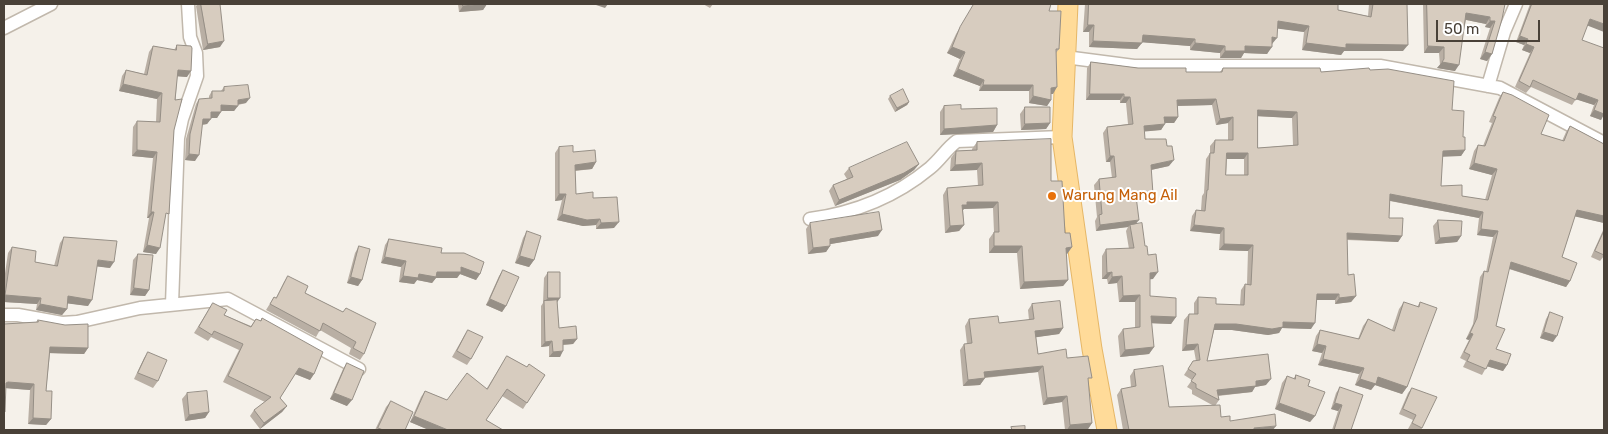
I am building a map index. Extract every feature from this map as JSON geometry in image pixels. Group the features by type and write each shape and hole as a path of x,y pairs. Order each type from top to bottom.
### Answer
{"main road":[{"path":"1068,4 1062,137 1092,349 1107,430"}],"street":[{"path":"4,28 51,4"},
{"path":"172,304 178,138 182,118 197,76 196,53 190,38 188,4"},
{"path":"1488,86 1504,32 1516,4"},
{"path":"1065,57 1134,66 1380,66 1511,92 1604,143"},
{"path":"810,219 847,213 882,198 928,170 957,141 1062,137"},
{"path":"4,315 18,315 62,323 77,322 140,308 228,299 359,369"}],"building":[{"path":"201,4 220,4 224,41 208,44"},
{"path":"463,4 484,4 463,6"},
{"path":"974,4 1051,4 1049,11 1061,11 1059,49 1056,49 1057,87 1051,88 1051,100 1033,96 1033,85 983,85 984,80 958,69 965,52 952,47 960,27"},
{"path":"1089,4 1338,4 1338,10 1371,17 1373,4 1407,4 1408,45 1346,44 1346,48 1306,43 1309,26 1278,21 1277,38 1272,37 1272,47 1245,46 1245,51 1225,51 1225,46 1195,43 1195,39 1143,35 1142,43 1093,41 1094,25 1088,25"},
{"path":"1427,4 1505,4 1492,54 1485,52 1495,21 1490,21 1490,17 1466,13 1459,65 1442,62 1444,59 1444,47 1428,46"},
{"path":"1532,4 1604,4 1604,24 1590,19 1582,40 1604,48 1604,114 1594,110 1598,100 1579,93 1576,100 1533,80 1530,87 1519,81 1534,47 1526,44 1528,39 1520,36"},
{"path":"177,45 191,46 191,71 178,70 175,100 182,99 174,130 169,214 166,213 160,248 147,245 154,212 151,212 157,152 137,150 137,121 160,122 162,93 123,84 126,70 147,75 153,46 176,50"},
{"path":"1091,62 1138,68 1186,68 1186,72 1222,72 1223,68 1320,68 1321,72 1369,68 1370,70 1388,69 1454,81 1452,110 1464,111 1463,137 1465,137 1465,150 1443,151 1441,186 1462,185 1462,196 1488,200 1497,169 1474,163 1478,145 1485,146 1496,117 1493,116 1503,92 1549,115 1541,134 1564,141 1570,126 1604,144 1604,216 1577,210 1562,257 1577,263 1570,281 1511,262 1496,326 1505,329 1496,349 1511,354 1507,365 1490,360 1486,369 1467,361 1470,355 1464,352 1473,334 1470,333 1477,318 1484,271 1488,272 1498,231 1481,229 1483,212 1390,194 1389,218 1403,218 1402,236 1347,233 1348,275 1354,274 1356,296 1339,298 1339,294 1317,294 1315,323 1283,322 1283,327 1272,329 1236,324 1215,324 1207,361 1268,354 1271,379 1256,381 1256,386 1217,390 1219,400 1196,388 1196,384 1191,381 1196,374 1188,369 1193,361 1200,360 1198,344 1186,345 1189,314 1198,314 1198,297 1216,298 1216,304 1244,305 1245,284 1251,285 1253,245 1224,244 1224,228 1194,225 1196,210 1205,211 1210,153 1214,153 1215,140 1233,140 1233,117 1220,119 1216,99 1177,100 1178,117 1164,117 1165,124 1144,126 1145,139 1166,139 1167,146 1172,146 1174,160 1151,165 1153,194 1136,196 1139,220 1100,225 1099,215 1102,214 1099,179 1116,177 1114,156 1110,156 1107,127 1133,124 1130,97 1124,97 1124,94 1090,94","holes":["1258,110 1297,112 1298,145 1258,148","1227,153 1248,153 1248,175 1226,175"]},
{"path":"248,85 250,98 238,100 238,106 221,105 221,112 211,112 211,119 203,119 199,155 189,154 190,134 199,99 212,98 212,91 224,91 224,87"},
{"path":"903,89 909,102 897,108 890,96"},
{"path":"961,105 961,109 997,108 997,125 944,129 944,106"},
{"path":"1025,107 1050,107 1050,123 1025,124"},
{"path":"1051,139 1051,181 1062,181 1065,233 1070,233 1072,247 1066,248 1068,280 1024,282 1022,246 994,246 994,232 999,232 998,202 967,202 967,205 962,205 964,225 950,226 947,188 983,185 982,163 955,165 956,151 977,150 977,142"},
{"path":"907,142 919,164 904,173 839,200 833,185 853,177 849,168"},
{"path":"573,146 573,152 595,150 596,162 575,165 576,194 593,192 593,198 617,197 619,222 601,223 600,219 587,220 562,214 566,194 559,194 559,147"},
{"path":"879,212 882,230 830,239 830,246 813,248 810,223"},
{"path":"1438,220 1462,221 1461,236 1440,238"},
{"path":"1142,223 1145,246 1147,246 1148,255 1156,254 1158,272 1150,273 1150,296 1176,298 1176,317 1151,316 1154,347 1125,350 1123,329 1140,327 1140,295 1123,296 1122,276 1112,277 1112,272 1107,273 1106,249 1134,248 1130,225"},
{"path":"527,231 541,236 534,260 520,256"},
{"path":"1604,231 1604,255 1595,251"},
{"path":"64,237 117,241 114,262 98,260 92,300 68,296 67,309 40,304 41,298 5,295 12,247 36,251 35,262 57,266"},
{"path":"389,239 442,248 441,253 464,253 484,262 480,274 461,267 461,272 437,272 436,277 419,274 418,278 403,276 406,261 385,257"},
{"path":"359,246 370,249 362,280 351,277"},
{"path":"138,254 153,255 149,290 134,288"},
{"path":"503,270 519,277 506,306 490,299"},
{"path":"548,272 560,272 560,298 548,298"},
{"path":"288,276 308,286 305,293 343,312 346,308 376,323 364,354 353,348 356,342 323,323 320,331 270,304 274,297 276,298"},
{"path":"557,300 559,328 576,326 577,339 563,340 563,351 553,352 552,341 545,342 544,301"},
{"path":"1060,301 1063,328 1035,331 1038,354 1066,349 1067,358 1088,356 1092,378 1088,378 1092,423 1070,425 1067,396 1047,398 1043,366 984,372 985,378 968,380 964,344 972,343 969,319 998,316 999,323 1034,319 1032,304"},
{"path":"1404,302 1419,307 1420,302 1437,308 1407,387 1378,377 1376,384 1360,379 1364,368 1323,359 1326,346 1317,344 1320,330 1359,339 1368,319 1394,331"},
{"path":"213,303 227,310 224,315 251,327 256,319 261,321 262,318 323,352 314,374 299,368 280,398 287,406 264,423 254,410 271,397 228,376 243,344 214,331 212,335 199,327"},
{"path":"1550,312 1563,317 1557,336 1544,332"},
{"path":"38,320 65,325 88,324 88,348 50,347 46,391 52,391 51,419 33,418 34,384 6,383 4,412 4,324 38,322"},
{"path":"468,330 483,337 471,359 457,351"},
{"path":"148,352 167,360 158,381 138,373"},
{"path":"507,356 527,367 529,364 545,375 527,403 507,389 486,420 503,430 448,430 414,416 425,391 447,400 467,373 487,389"},
{"path":"347,363 364,371 352,400 334,393"},
{"path":"1163,366 1169,407 1220,405 1221,417 1230,416 1230,421 1275,414 1276,426 1254,428 1254,430 1129,430 1121,389 1136,386 1134,370"},
{"path":"1296,375 1310,380 1308,386 1325,392 1315,416 1279,403 1287,376 1295,379"},
{"path":"1340,387 1363,395 1351,430 1334,430 1342,405 1335,403"},
{"path":"1412,388 1437,397 1422,428 1412,423 1416,415 1403,409"},
{"path":"207,391 209,412 189,415 187,393"},
{"path":"391,401 413,412 405,430 383,430 378,428"},
{"path":"1025,426 1025,430 1012,430 1011,427"}],"place":[{"name":"Warung Mang Ail","path":"1052,196"}]}
